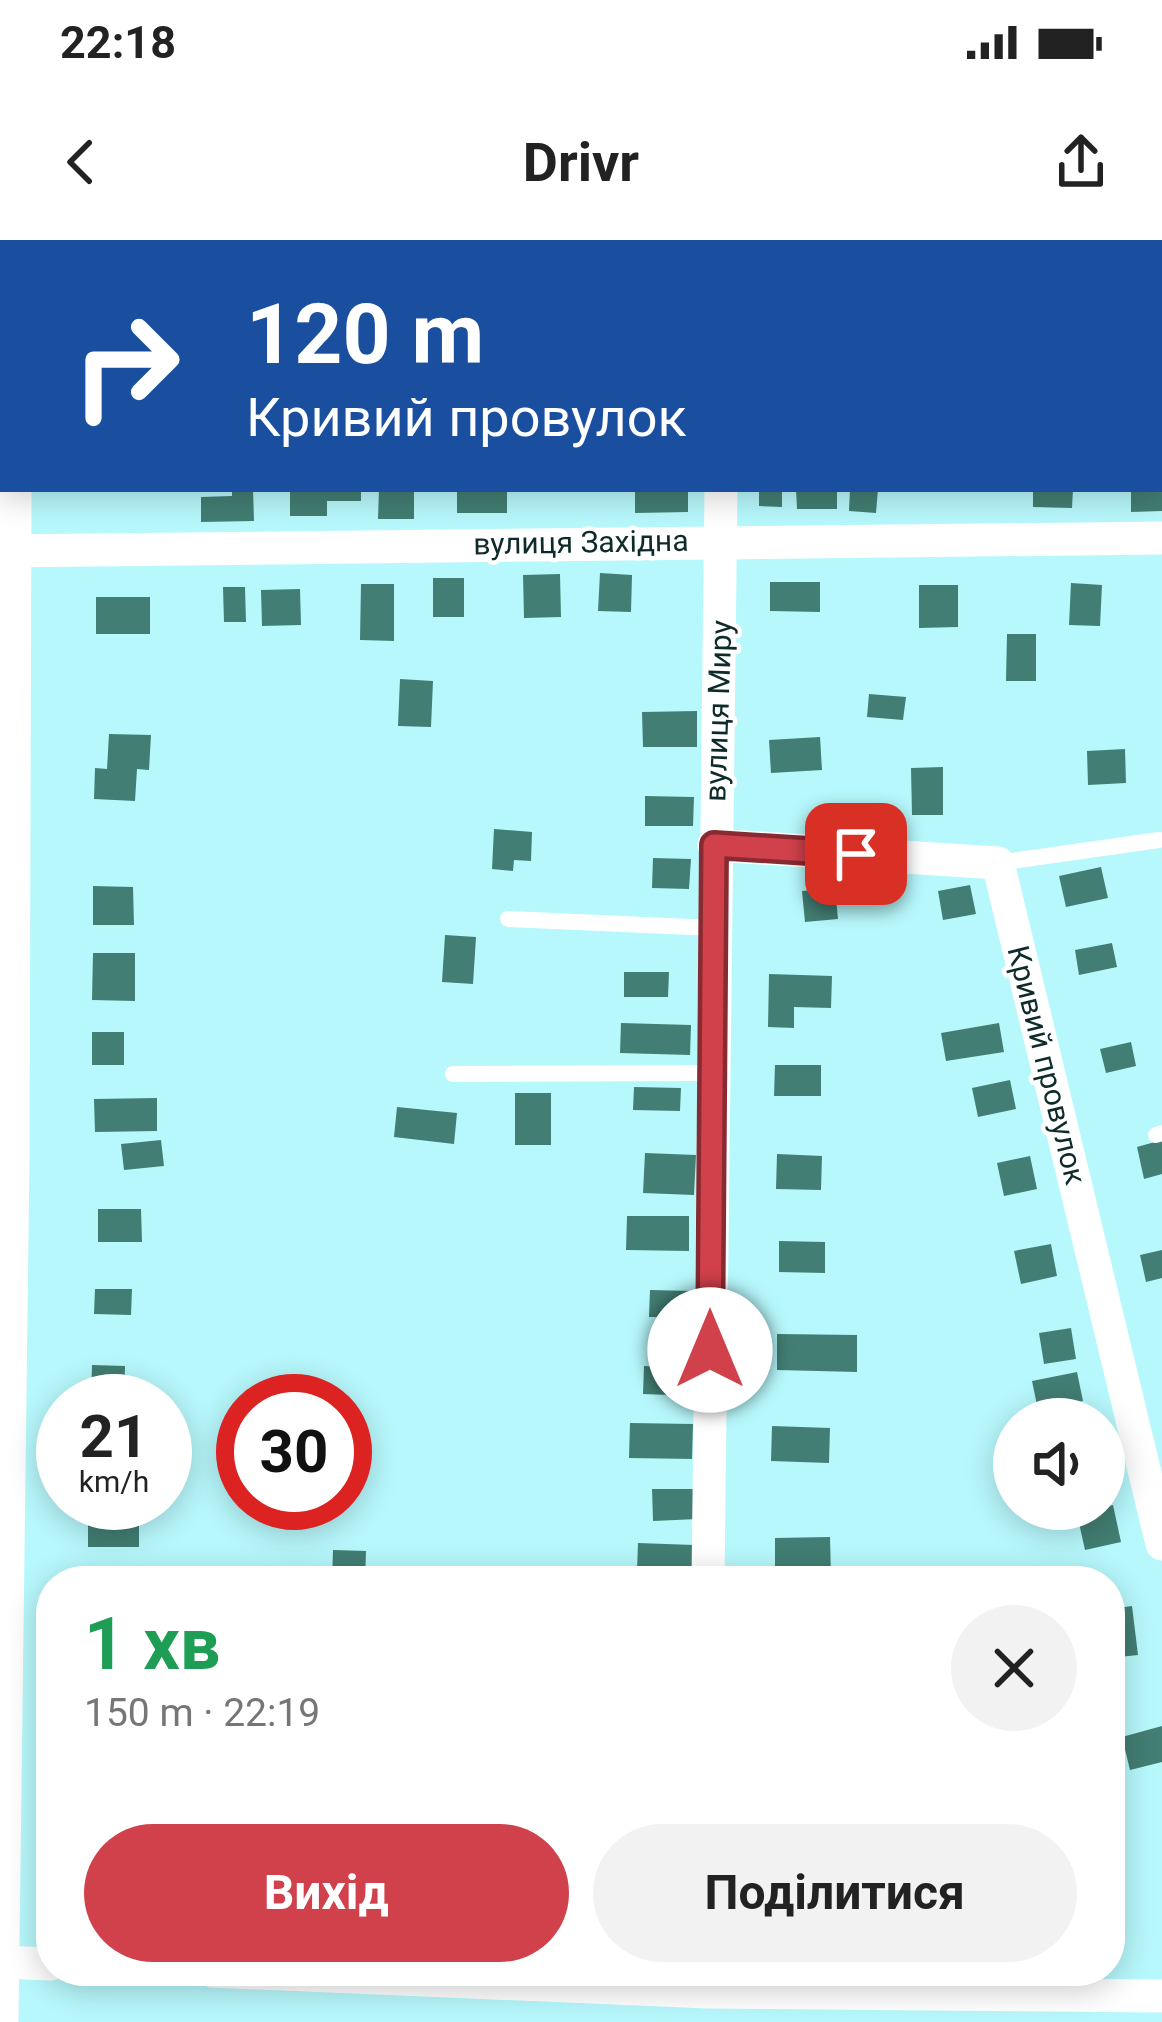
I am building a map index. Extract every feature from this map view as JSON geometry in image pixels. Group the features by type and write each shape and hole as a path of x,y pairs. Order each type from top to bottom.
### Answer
{"street":[{"path":"2,2022 13,1137 7,550 15,492"},
{"name":"вулиця Миру","path":"708,1566 721,492"},
{"name":"вулиця Західна","path":"7,550 1162,538"},
{"path":"714,845 998,862"},
{"name":"Кривий провулок","path":"998,862 1162,1544"},
{"path":"1,1962 36,1963"},
{"path":"522,1986 708,1995 1162,1996"}],"lane":[{"path":"998,862 1159,840"},
{"path":"508,920 714,928"},
{"path":"453,1074 712,1073"}],"building":[{"path":"232,492 253,492 254,521 201,522 201,497 232,496"},
{"path":"290,492 361,492 361,501 327,501 327,516 290,516"},
{"path":"379,492 414,492 414,519 378,519"},
{"path":"457,492 507,492 507,513 457,513"},
{"path":"635,492 688,492 688,512 635,513"},
{"path":"759,492 782,492 782,507 759,506"},
{"path":"796,492 837,492 837,509 797,509"},
{"path":"850,492 878,492 876,513 849,511"},
{"path":"1033,492 1073,492 1072,508 1033,507"},
{"path":"1131,492 1162,492 1162,511 1131,512"},
{"path":"600,573 632,575 631,612 598,611"},
{"path":"560,574 561,617 524,618 523,575"},
{"path":"433,578 464,578 464,617 433,617"},
{"path":"770,582 820,582 820,612 770,611"},
{"path":"1071,583 1102,585 1100,626 1069,625"},
{"path":"361,584 394,584 394,641 360,640"},
{"path":"919,585 958,585 958,627 919,628"},
{"path":"223,587 245,587 246,622 224,622"},
{"path":"300,589 301,625 262,626 261,590"},
{"path":"96,597 150,597 150,634 96,634"},
{"path":"1007,634 1036,634 1036,681 1006,681"},
{"path":"400,679 433,681 431,727 398,726"},
{"path":"869,694 906,697 903,720 867,717"},
{"path":"697,711 697,747 643,747 642,712"},
{"path":"109,734 151,735 149,770 137,769 135,801 94,799 95,768 107,769"},
{"path":"820,737 822,770 771,773 769,740"},
{"path":"1125,749 1126,783 1088,785 1087,751"},
{"path":"943,767 943,815 912,815 911,768"},
{"path":"645,796 694,797 693,826 645,826"},
{"path":"494,829 532,832 531,861 514,860 513,871 492,869"},
{"path":"653,858 691,859 689,889 652,888"},
{"path":"1101,867 1108,898 1066,907 1059,876"},
{"path":"970,885 976,914 943,920 938,891"},
{"path":"93,886 133,887 134,925 93,925"},
{"path":"835,888 838,919 805,922 802,891"},
{"path":"445,935 476,937 473,984 442,982"},
{"path":"1112,943 1117,967 1079,975 1075,950"},
{"path":"93,953 135,953 135,1001 92,1000"},
{"path":"624,972 669,972 668,997 624,997"},
{"path":"769,974 832,976 831,1008 794,1007 794,1028 768,1027"},
{"path":"621,1023 691,1025 690,1055 620,1053"},
{"path":"999,1023 1004,1052 946,1061 941,1033"},
{"path":"92,1032 124,1032 124,1065 92,1065"},
{"path":"1131,1042 1136,1066 1106,1073 1100,1049"},
{"path":"775,1065 821,1065 821,1096 774,1096"},
{"path":"1010,1080 1016,1109 978,1117 972,1088"},
{"path":"634,1087 681,1088 680,1111 633,1110"},
{"path":"515,1093 551,1093 551,1145 515,1145"},
{"path":"157,1098 157,1131 95,1132 94,1099"},
{"path":"397,1107 457,1113 454,1144 394,1137"},
{"path":"161,1140 164,1166 124,1170 121,1144"},
{"path":"1162,1140 1162,1174 1144,1179 1137,1147"},
{"path":"645,1153 696,1155 694,1195 643,1193"},
{"path":"777,1154 822,1156 821,1190 776,1189"},
{"path":"1030,1156 1037,1189 1004,1196 997,1163"},
{"path":"98,1209 141,1209 142,1242 98,1242"},
{"path":"627,1216 689,1216 689,1251 626,1250"},
{"path":"779,1241 825,1242 825,1273 779,1272"},
{"path":"1051,1244 1057,1276 1021,1284 1014,1251"},
{"path":"1162,1250 1162,1278 1146,1282 1140,1255"},
{"path":"95,1289 132,1289 131,1315 94,1314"},
{"path":"650,1290 693,1291 693,1317 649,1317"},
{"path":"1071,1328 1076,1359 1044,1364 1039,1333"},
{"path":"777,1334 857,1335 857,1372 777,1370"},
{"path":"92,1365 125,1366 125,1374 92,1374"},
{"path":"644,1366 696,1368 695,1396 643,1394"},
{"path":"1077,1372 1082,1398 1036,1398 1032,1381"},
{"path":"630,1423 693,1424 692,1459 629,1458"},
{"path":"772,1426 830,1428 829,1463 771,1461"},
{"path":"652,1489 697,1489 698,1519 653,1521"},
{"path":"88,1530 139,1530 139,1547 88,1547"},
{"path":"1081,1530 1118,1530 1121,1542 1085,1550"},
{"path":"830,1537 831,1566 775,1566 775,1538"},
{"path":"638,1543 694,1545 694,1566 637,1566"},
{"path":"333,1550 366,1551 366,1566 332,1566"},
{"path":"1132,1606 1138,1655 1125,1656 1125,1607"},
{"path":"1162,1726 1162,1762 1130,1770 1125,1736"}],"route":[{"path":"710,1350 714,845 856,854"}]}
